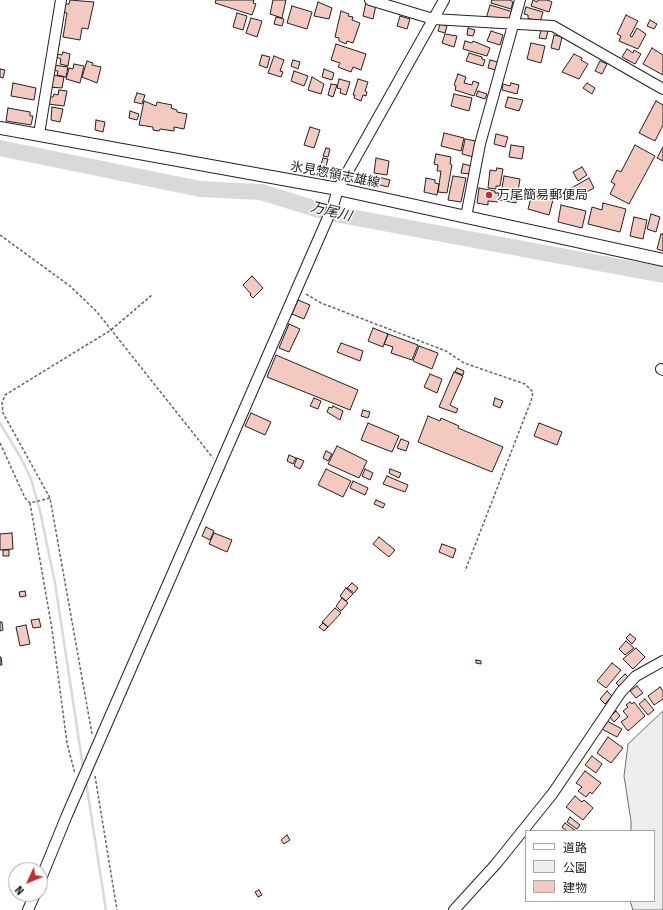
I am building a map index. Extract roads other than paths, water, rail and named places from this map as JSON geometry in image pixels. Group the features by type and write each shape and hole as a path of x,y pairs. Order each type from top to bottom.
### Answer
{"main road":[{"name":"氷見惣領志雄線","path":"0,128 338,189 663,260"}],"street":[{"path":"39,134 61,0"},
{"path":"370,0 433,19 553,26 663,89"},
{"path":"48,862 296,288 333,206 338,189 444,0"},
{"path":"466,217 480,144 520,0"},
{"path":"454,910 496,864 553,793 621,692 636,676 663,660"}],"waterway":[{"name":"万尾川","path":"0,148 200,189 261,192 329,213 663,275"},
{"path":"0,423 21,458 31,479 40,511 55,583 83,767"},
{"path":"86,782 106,910"}],"place":[{"name":"万尾簡易郵便局","path":"489,195"}]}
